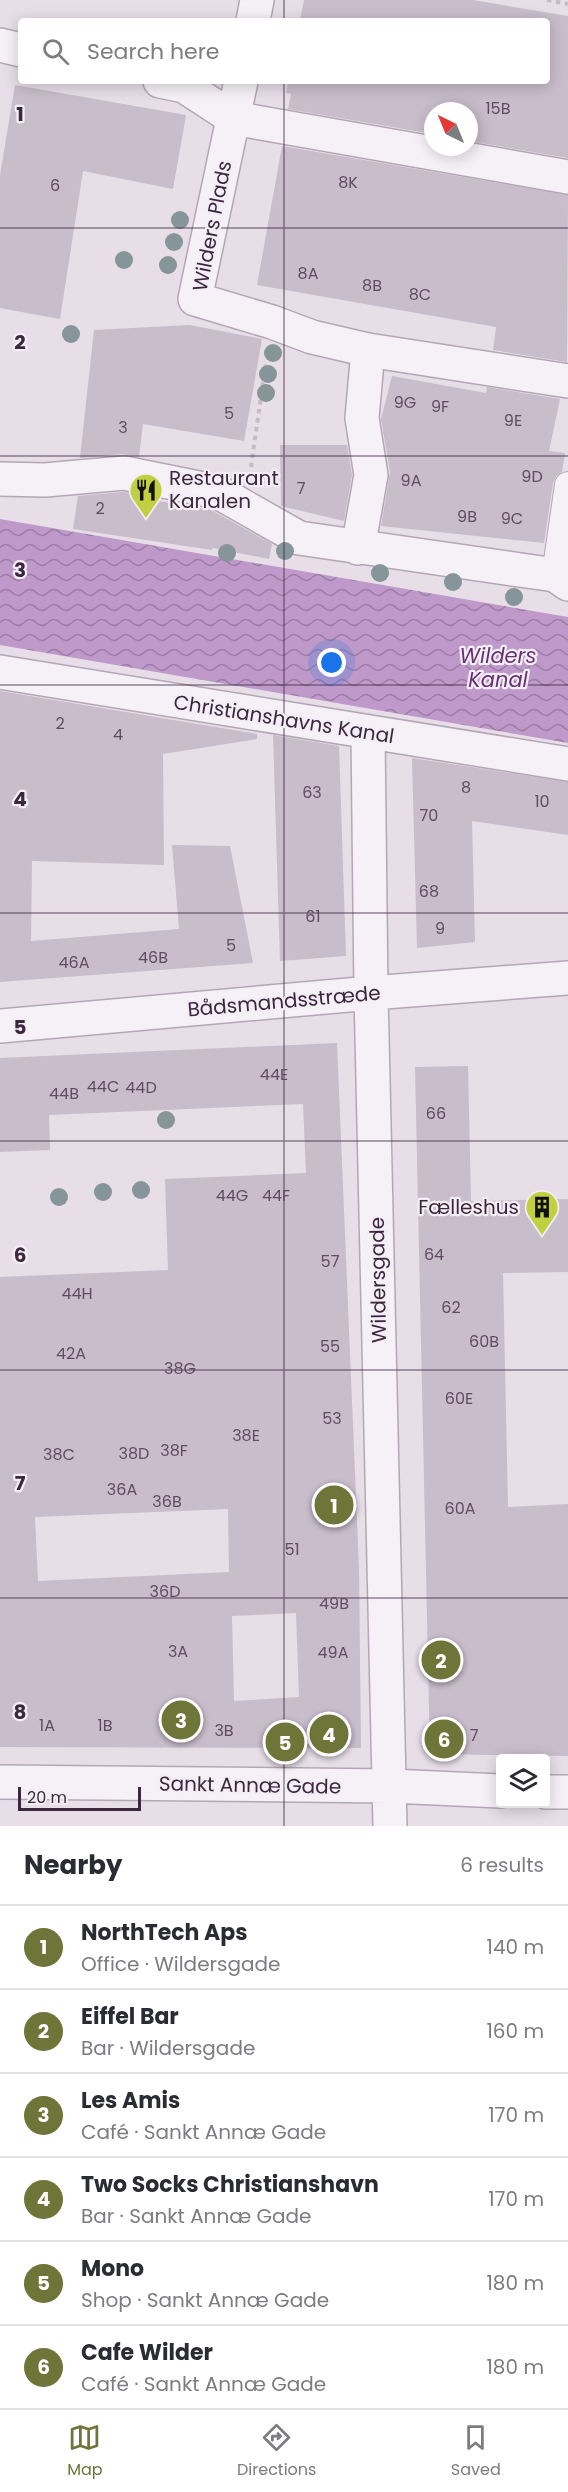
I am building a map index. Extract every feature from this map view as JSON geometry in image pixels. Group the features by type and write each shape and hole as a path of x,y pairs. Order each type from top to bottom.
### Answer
{"street":[{"path":"254,18 257,0"},
{"path":"0,45 18,49"},
{"path":"174,84 183,86 233,118 568,177"},
{"name":"Wilders Plads","path":"240,84 195,299 272,322 312,337 368,350 568,381"},
{"path":"358,548 371,475 362,418 368,350"},
{"path":"0,479 45,480 124,473 218,492 244,509 300,538 562,580"},
{"name":"Christianshavns Kanal","path":"0,672 368,734 568,764"},
{"name":"Wildersgade","path":"368,734 371,993 391,1786 390,1826"},
{"name":"Bådsmandsstræde","path":"0,1026 568,978"},
{"name":"Sankt Annæ Gade","path":"0,1782 391,1786 496,1791"},
{"path":"550,1792 568,1792"}],"lane":[{"path":"562,580 568,485"}],"path":[{"path":"547,0 568,4"},
{"path":"244,509 272,322"}],"water":[{"name":"Wilders Kanal","path":"0,519 568,617 568,743 0,645"}],"building":[{"path":"304,0 473,0 568,16 568,158 478,143 478,102 424,102 424,132 288,109 291,94 286,93 288,84 550,84 550,18 301,18"},
{"path":"15,85 186,115 173,189 83,171 60,319 0,308 0,175"},
{"path":"282,146 568,195 567,362 493,350 496,327 257,285"},
{"path":"190,325 262,339 244,441 143,424 139,457 122,454 80,458 94,330"},
{"path":"392,376 486,393 487,387 560,399 549,451 565,453 562,472 556,476 553,483 544,543 381,526 390,472 381,419"},
{"path":"280,445 347,445 352,475 344,521 281,506"},
{"name":"Restaurant Kanalen","path":"123,492 135,494 135,497 211,510 272,544 269,559 213,548 212,550 73,529 78,496"},
{"path":"0,691 257,734 257,739 163,754 164,865 32,861 31,941 179,929 172,845 230,846 253,963 0,982"},
{"path":"273,735 339,746 346,956 280,961"},
{"path":"412,758 568,782 568,835 472,821 475,942 417,948"},
{"path":"337,1043 359,1568 361,1748 0,1747 0,1277 168,1270 165,1179 306,1173 303,1104 49,1115 50,1150 0,1152 0,1058","holes":["228,1509 229,1572 38,1581 35,1517","296,1613 299,1697 234,1701 232,1616"]},
{"path":"468,1066 471,1201 568,1199 568,1272 503,1273 508,1507 568,1504 568,1756 430,1754 415,1067"}],"place":[{"name":"Restaurant Kanalen","path":"146,519"},
{"name":"Fælleshus","path":"542,1236"},
{"name":"NorthTech Aps","path":"334,1505"},
{"name":"Eiffel Bar","path":"441,1660"},
{"name":"Les Amis","path":"181,1720"},
{"name":"Two Socks Christianshavn","path":"329,1734"},
{"name":"Cafe Wilder","path":"444,1739"},
{"name":"Mono","path":"285,1742"}]}
